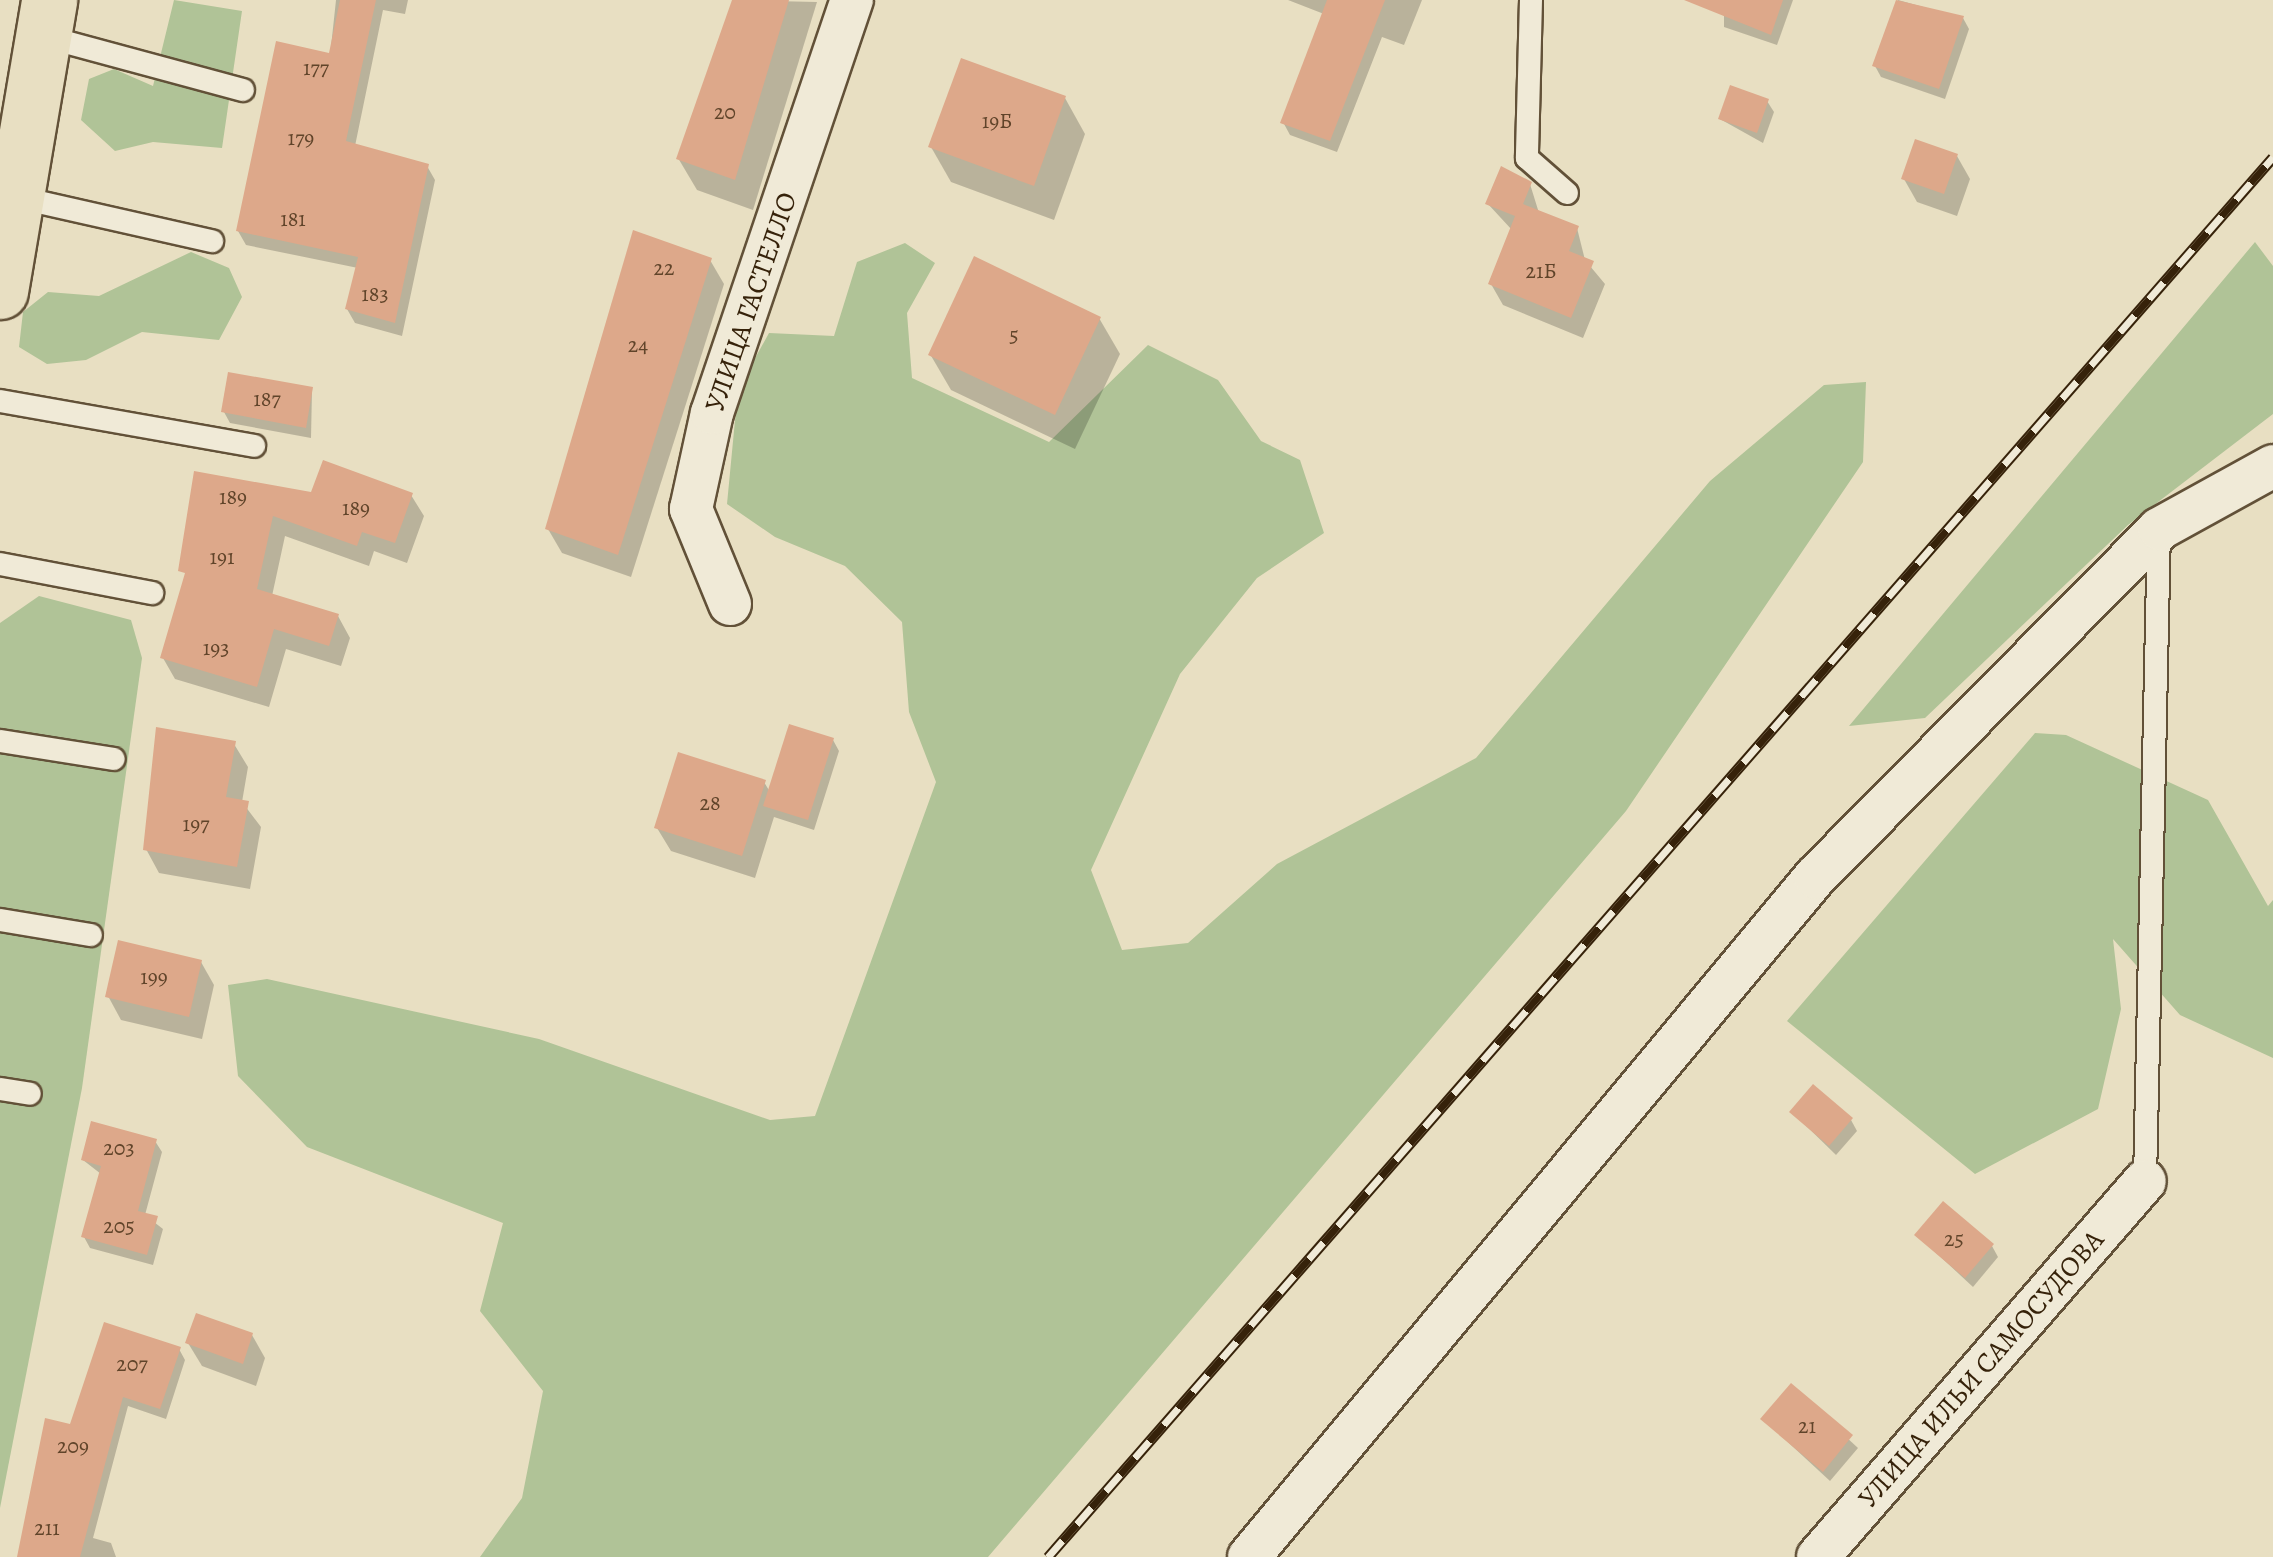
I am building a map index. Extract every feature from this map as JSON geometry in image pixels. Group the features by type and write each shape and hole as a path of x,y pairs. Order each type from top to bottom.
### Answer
{"main road":[{"path":"0,291 46,18"}],"street":[{"name":"УЛИЦА ГАСТЕЛЛО","path":"730,604 691,509 712,413 852,0"},
{"path":"1250,1557 1815,877 2159,529 2273,466"},
{"name":"УЛИЦА ИЛЬИ САМОСУДОВА","path":"1818,1557 2145,1181"}],"lane":[{"path":"1531,0 1527,158 1567,192"},
{"path":"46,18 243,90"},
{"path":"16,197 212,240"},
{"path":"0,401 254,446"},
{"path":"2145,1181 2159,529"},
{"path":"0,564 152,593"},
{"path":"0,740 114,759"},
{"path":"0,920 91,936"},
{"path":"0,1089 30,1094"}],"green space":[{"path":"174,0 242,11 222,148 153,142 115,151 81,120 89,79 114,69 153,86"},
{"path":"2255,242 2273,266 2273,414 2128,525 1925,718 1849,726"},
{"path":"905,243 935,263 907,313 912,378 1049,442 1148,345 1218,380 1261,441 1300,460 1324,533 1257,578 1180,674 1091,870 1122,950 1188,943 1277,864 1476,758 1710,481 1824,385 1866,382 1863,462 1626,811 988,1557 480,1557 522,1498 543,1391 480,1311 503,1223 307,1147 238,1076 228,985 267,979 539,1039 770,1120 815,1116 936,782 909,712 902,622 845,566 775,537 727,504 738,389 769,333 834,336 857,262"},
{"path":"191,252 229,268 242,297 219,340 142,332 86,360 47,364 19,347 23,312 48,292 99,296"},
{"path":"39,596 131,620 142,658 82,1088 0,1508 0,623"},
{"path":"2035,733 2066,735 2208,800 2268,906 2273,900 2273,1058 2180,1015 2113,939 2121,1009 2098,1109 1975,1174 1787,1021"}],"building":[{"path":"340,0 376,0 346,141 429,164 395,323 345,309 358,257 236,231 276,41 329,53"},
{"path":"732,0 789,0 735,180 676,159"},
{"path":"1327,0 1385,0 1330,141 1280,123"},
{"path":"1684,0 1783,0 1771,35"},
{"path":"1896,0 1964,16 1939,89 1872,66"},
{"path":"961,58 1066,96 1034,186 928,147"},
{"path":"1730,85 1769,99 1757,133 1718,119"},
{"path":"1915,139 1958,154 1944,194 1901,179"},
{"path":"1501,166 1532,182 1523,204 1579,226 1569,251 1594,261 1571,318 1488,284 1515,216 1485,204"},
{"path":"633,230 712,258 618,555 545,529"},
{"path":"974,256 1101,317 1055,415 928,355"},
{"path":"228,372 313,387 306,428 221,412"},
{"path":"323,460 413,493 395,543 362,532 357,546 273,516 257,589 339,614 329,646 274,629 257,687 160,658 185,573 178,571 194,471 311,492"},
{"path":"789,724 834,738 808,820 763,806"},
{"path":"156,727 236,741 226,797 249,801 237,867 143,850"},
{"path":"678,752 766,780 742,856 654,828"},
{"path":"118,940 202,960 189,1017 105,997"},
{"path":"1813,1084 1853,1118 1829,1146 1789,1112"},
{"path":"91,1121 157,1139 138,1211 158,1216 147,1255 81,1237 101,1166 81,1160"},
{"path":"1943,1201 1994,1244 1965,1278 1914,1235"},
{"path":"196,1313 253,1333 243,1364 185,1343"},
{"path":"104,1322 181,1347 160,1409 123,1397 80,1557 17,1557 45,1418 70,1424"},
{"path":"1791,1383 1853,1435 1823,1472 1760,1419"}],"railway":[{"path":"1048,1557 2273,157"}]}
